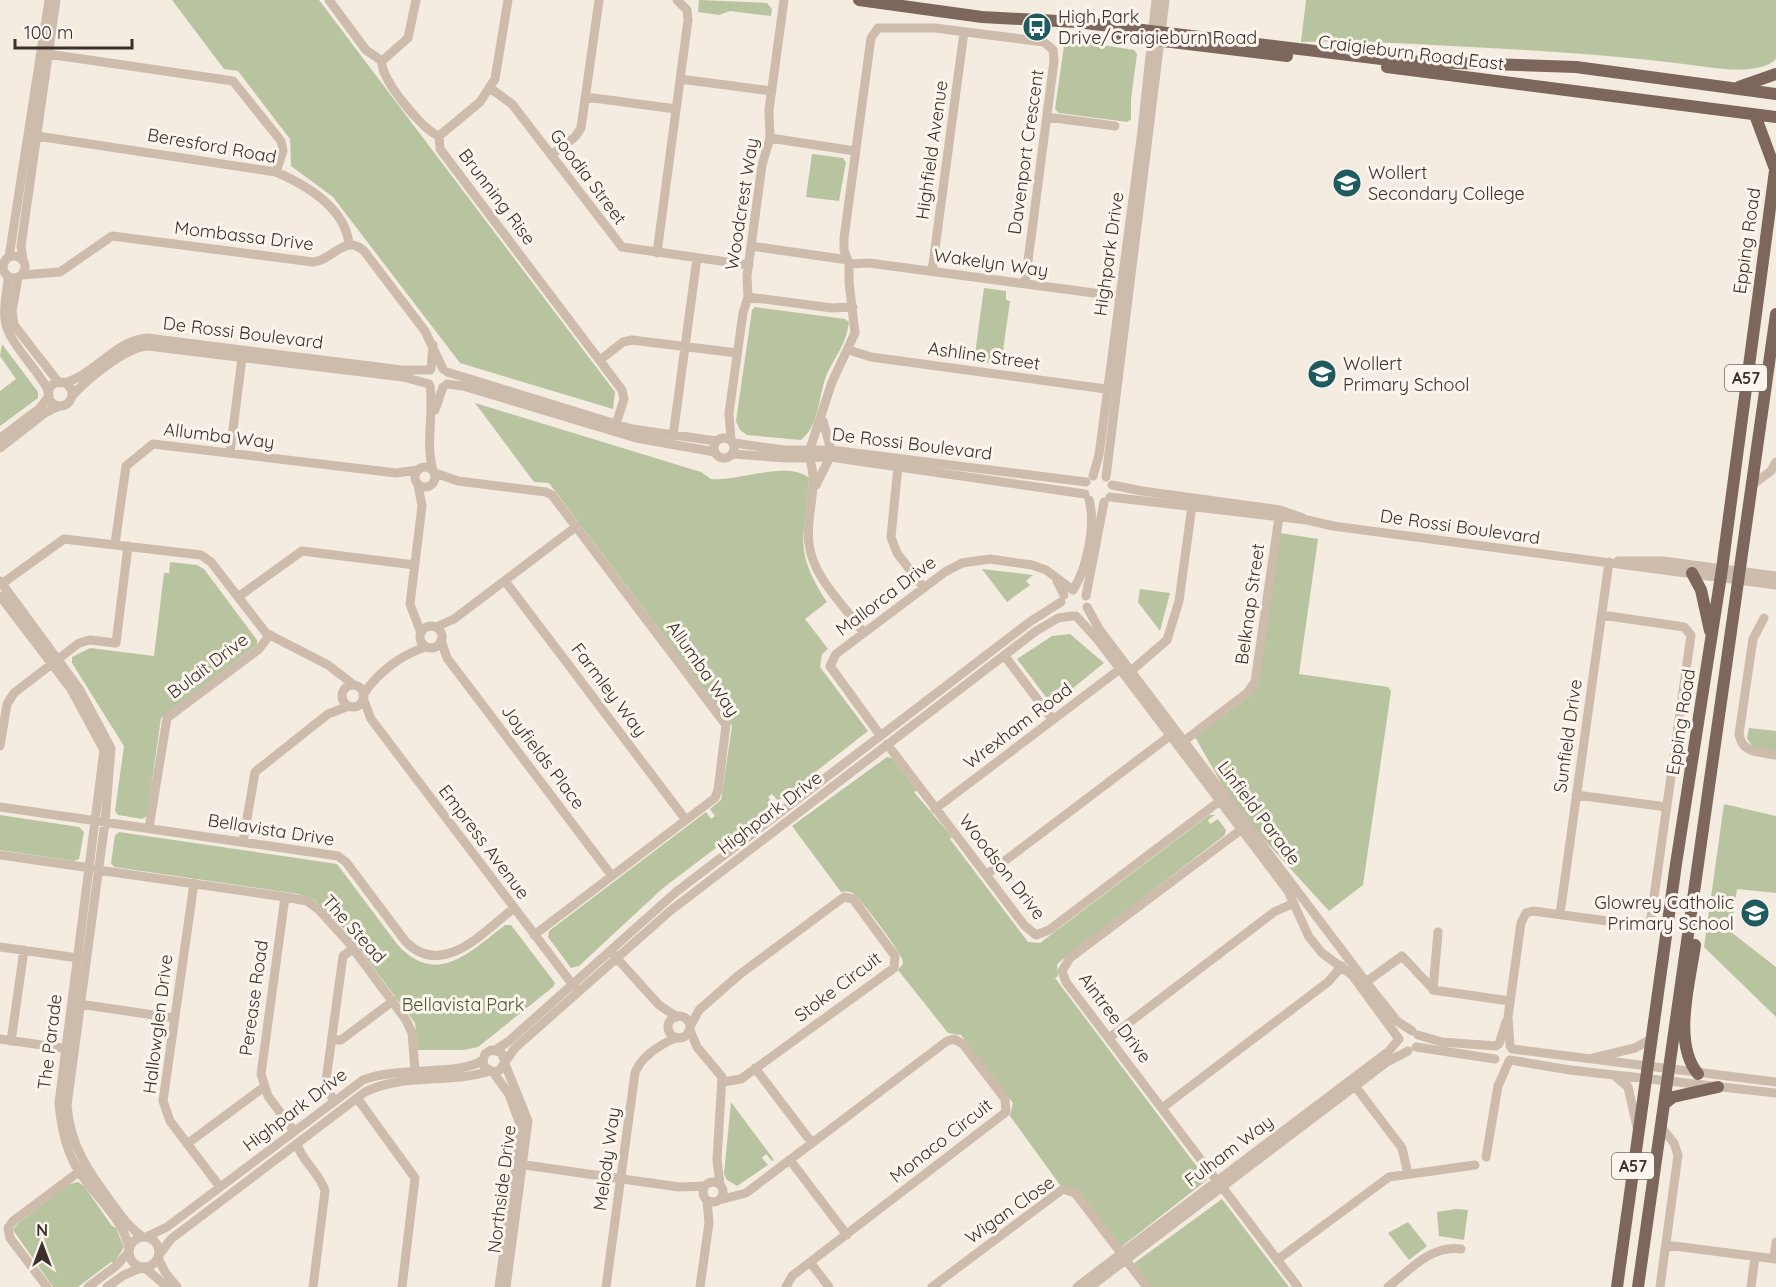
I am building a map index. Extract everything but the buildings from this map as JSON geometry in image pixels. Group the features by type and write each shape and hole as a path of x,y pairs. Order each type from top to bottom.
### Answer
{"main road":[{"name":"Craigieburn Road East","path":"859,0 982,17 1041,22 1077,22 1156,36 1329,60 1776,117"},
{"name":"Craigieburn Road East","path":"1156,36 1398,61 1576,67 1776,94"},
{"path":"1735,88 1776,74"},
{"path":"1755,115 1775,166"},
{"name":"Epping Road","path":"1617,1287 1712,638 1775,166"},
{"name":"Epping Road","path":"1638,1287 1776,314"},
{"path":"1692,573 1701,591 1712,638"},
{"path":"1698,863 1701,897 1683,1034 1690,1064 1698,1074"},
{"path":"1664,1104 1673,1097 1718,1087"}],"street":[{"path":"45,54 49,0"},
{"path":"0,448 45,413 68,404 72,396 70,388 62,383 14,325 12,311 24,261 21,246 33,135 56,0"},
{"name":"Brunning Rise","path":"329,0 366,50 382,61 382,71 417,118 429,132 439,136 440,148 624,393 616,424"},
{"path":"382,61 408,38 416,0"},
{"path":"439,136 480,102 490,88 499,64 507,0"},
{"path":"551,155 579,133 599,0"},
{"path":"657,253 688,16 684,6 677,0"},
{"name":"Woodcrest Way","path":"733,454 729,413 743,313 748,297 749,265 762,165 770,138 768,122 784,0"},
{"path":"1156,0 1156,36"},
{"path":"1156,36 1165,0"},
{"name":"Davenport Crescent","path":"810,453 832,382 855,333 849,262 844,238 871,38 875,30 887,26 964,32 1049,44 1055,57 1024,284"},
{"name":"Highfield Avenue","path":"933,271 964,32"},
{"name":"Highpark Drive","path":"1087,497 1089,479 1099,455 1111,390 1156,36"},
{"path":"45,54 233,81 281,141 283,151 276,171"},
{"path":"680,79 772,91"},
{"name":"Goodia Street","path":"490,88 512,104 618,243 627,249 749,265"},
{"path":"586,97 676,109"},
{"path":"1047,117 1115,126"},
{"path":"33,135 3,265 4,316 9,332 42,377 51,401 59,406"},
{"name":"Beresford Road","path":"33,135 276,171 309,190 329,207 345,226 349,244"},
{"path":"770,138 855,151"},
{"name":"Mombassa Drive","path":"20,277 63,271 112,237 313,262 324,260 349,244"},
{"path":"349,244 364,251 432,345 445,370 445,385 433,416"},
{"name":"Wakelyn Way","path":"752,246 849,262 1124,297"},
{"path":"5,258 17,256 45,272"},
{"path":"673,436 697,258"},
{"path":"4,273 20,277"},
{"path":"748,297 832,308 853,307"},
{"path":"0,339 9,332"},
{"name":"De Rossi Boulevard","path":"62,383 83,376 128,343 147,338 402,370 430,370"},
{"path":"600,360 623,342 632,340 737,353"},
{"path":"428,647 420,634 410,604 422,506 433,478 429,448 433,416 427,377 430,370 432,345"},
{"name":"De Rossi Boulevard","path":"72,396 124,355 142,346 403,377 430,385"},
{"name":"Ashline Street","path":"849,350 871,357 1111,390"},
{"path":"230,453 243,358"},
{"path":"430,370 445,370 616,424 673,436 718,439"},
{"path":"0,438 40,408 49,394 62,383"},
{"path":"430,385 436,388 445,385 464,386 636,438 715,452"},
{"name":"Highpark Drive","path":"1107,500 1111,390"},
{"name":"Woodcrest Way","path":"715,452 729,413"},
{"path":"814,490 831,453 822,418"},
{"name":"De Rossi Boulevard","path":"718,439 810,453"},
{"name":"Allumba Way","path":"116,544 125,470 131,459 156,444 396,473 420,469"},
{"path":"422,506 415,476 429,448"},
{"name":"De Rossi Boulevard","path":"715,452 725,458 733,454 831,453 1109,481 1142,491 1279,514 1344,528 1692,573 1721,573"},
{"path":"810,453 814,472 809,535 813,559 822,577 864,633"},
{"name":"De Rossi Boulevard","path":"831,453 1087,497 1096,504 1107,500 1279,514"},
{"path":"1752,485 1771,471 1776,462"},
{"path":"898,466 891,537 897,553 924,588"},
{"path":"420,469 428,467 433,478"},
{"name":"Allumba Way","path":"396,473 417,483"},
{"path":"417,483 424,487 433,478"},
{"name":"Allumba Way","path":"433,478 549,493 577,526 726,725 717,795 534,935"},
{"path":"1087,497 1092,515 1086,561 1082,575 1068,594 1063,609 1074,616 1083,613 1087,607 1086,596 1107,500"},
{"path":"1131,671 1160,649 1167,640 1179,601 1192,506"},
{"name":"Belknap Street","path":"1184,741 1247,693 1255,682 1279,514"},
{"path":"407,655 420,634 454,619 577,526"},
{"path":"55,661 1,584 61,540 116,544 205,557 269,636 328,665 355,686 363,697"},
{"path":"0,746 10,698 55,661 85,641 117,643 128,546"},
{"path":"238,597 302,551 415,565"},
{"name":"Mallorca Drive","path":"880,735 830,666 834,656 924,588 953,567 981,559 1032,565 1052,574 1068,594"},
{"name":"De Rossi Boulevard","path":"1609,562 1650,560 1721,573"},
{"name":"Sunfield Drive","path":"1560,914 1609,562"},
{"path":"1721,573 1776,585"},
{"path":"1739,576 1776,576"},
{"name":"Farmley Way","path":"505,581 686,820"},
{"path":"1068,594 1086,596"},
{"name":"Highpark Drive","path":"495,1050 509,1041 676,892 1068,594"},
{"path":"0,596 55,661"},
{"name":"Linfield Parade","path":"1087,607 1099,629 1184,741 1294,903 1308,938 1353,977 1399,1039 1400,1046 1412,1049"},
{"path":"414,614 434,627"},
{"path":"1498,1086 1510,1060 1508,1017 1521,923 1525,915 1533,911 1647,924 1652,914 1690,632 1679,626 1602,615"},
{"name":"Highpark Drive","path":"505,1063 515,1048 670,911 1004,655 1050,622 1074,616"},
{"name":"Linfield Parade","path":"1074,616 1120,669 1223,798 1397,1021 1415,1033 1442,1042 1497,1045"},
{"path":"1764,618 1753,639 1739,734 1740,742 1748,750 1776,755"},
{"path":"328,714 359,704 377,678 407,655 437,646 454,619"},
{"name":"Joyfields Place","path":"434,627 441,638 447,658 612,876"},
{"name":"Bulait Drive","path":"149,828 167,718 258,650 269,636"},
{"name":"Joyfields Place","path":"428,647 447,658"},
{"path":"1004,655 1053,720"},
{"name":"The Parade","path":"55,661 87,701 111,748 79,1004 69,1049"},
{"name":"Wrexham Road","path":"935,809 1120,669"},
{"path":"334,670 344,702 351,706"},
{"path":"243,842 255,772 328,714 347,687 377,678"},
{"name":"Empress Avenue","path":"363,697 371,719 579,993"},
{"name":"Empress Avenue","path":"351,706 371,719"},
{"path":"986,875 1171,735"},
{"name":"Woodson Drive","path":"887,744 1030,932 1039,935 1049,930 1223,798"},
{"path":"1576,795 1667,807"},
{"name":"Bellavista Drive","path":"0,807 243,842 342,859 406,942 424,955 440,957 453,953 514,908"},
{"name":"Aintree Drive","path":"1242,829 1063,966 1062,974 1298,1287"},
{"name":"The Stead","path":"0,855 285,897 313,905 353,949 411,1028 415,1070"},
{"name":"The Parade","path":"95,869 78,958 69,1049 67,1115 82,1169 124,1232 129,1251"},
{"name":"Hallowglen Drive","path":"194,883 163,1101 170,1120 220,1187"},
{"name":"Perease Road","path":"264,1087 261,1067 285,897"},
{"name":"Stoke Circuit","path":"679,1017 699,1010 739,975 836,901 847,897 853,899 892,951 896,964 853,999 738,1081 723,1082"},
{"path":"1109,1038 1274,912 1294,903"},
{"path":"1431,987 1438,932"},
{"path":"0,947 78,958"},
{"path":"334,1101 325,1088 343,956 353,949"},
{"path":"11,1041 24,950"},
{"path":"609,950 659,1005 687,1020 697,1047 718,1070 723,1082 717,1160 723,1194 709,1223 700,1287"},
{"path":"1366,982 1402,956 1433,990 1510,1001"},
{"path":"1162,1108 1328,982 1342,966"},
{"path":"332,1040 340,1040 393,1001"},
{"path":"79,1004 174,1018"},
{"path":"659,1005 668,1027 678,1038 697,1047"},
{"name":"Stoke Circuit","path":"690,1029 699,1010"},
{"path":"668,1027 671,1020 679,1017"},
{"path":"1486,1157 1498,1086 1493,1051 1508,1017"},
{"name":"Melody Way","path":"660,1046 668,1027"},
{"path":"678,1038 690,1029"},
{"name":"Fulham Way","path":"1077,1287 1124,1256 1353,1083 1389,1051 1405,1031 1415,1033"},
{"path":"1415,1033 1412,1049 1496,1060 1502,1063 1510,1060 1612,1074 1647,1072"},
{"name":"Melody Way","path":"606,1287 635,1073 640,1063 660,1046 678,1038"},
{"path":"0,1039 69,1049"},
{"name":"Monaco Circuit","path":"719,1200 740,1194 790,1160 951,1039 963,1044 1007,1104 1004,1116 792,1276 786,1287"},
{"path":"1588,1060 1635,1048 1652,1039"},
{"path":"1497,1045 1668,1075 1718,1087 1776,1093"},
{"name":"Fulham Way","path":"1353,1083 1412,1049"},
{"path":"495,1050 501,1052 505,1063 500,1070 492,1072 484,1067 483,1060 488,1051 495,1050"},
{"name":"Highpark Drive","path":"144,1237 162,1231 334,1101 371,1077 415,1070 467,1068 483,1060"},
{"name":"Northside Drive","path":"499,1287 528,1121 505,1063"},
{"path":"755,1068 812,1143"},
{"name":"Highpark Drive","path":"159,1256 171,1239 357,1098 378,1086 492,1072"},
{"name":"Northside Drive","path":"492,1072 505,1085 520,1120 519,1165 506,1287"},
{"path":"1612,1074 1628,1087 1638,1132"},
{"path":"1668,1075 1698,1074 1776,1082"},
{"path":"1353,1083 1402,1148 1408,1174"},
{"path":"187,1144 264,1087 294,1131"},
{"path":"357,1098 416,1178 402,1287"},
{"path":"1660,1287 1678,1155 1674,1143 1661,1127"},
{"path":"297,1144 300,1155 325,1191 313,1287"},
{"path":"709,1223 705,1198 706,1184 717,1160"},
{"path":"790,1160 847,1235"},
{"path":"519,1165 679,1187 713,1182 740,1194"},
{"path":"1277,1260 1389,1177 1475,1165"},
{"path":"47,1287 10,1238 8,1228 13,1221 82,1169"},
{"name":"The Parade","path":"82,1169 131,1228 144,1237"},
{"path":"679,1187 705,1198 719,1200"},
{"name":"Wigan Close","path":"932,1287 1063,1189 1075,1193 1124,1256"},
{"path":"88,1287 116,1266 134,1241 144,1237 158,1245 165,1272 177,1287"},
{"path":"1666,1245 1775,1259 1776,1242"},
{"path":"1388,1287 1436,1251 1447,1247 1461,1249"},
{"path":"129,1251 135,1264 143,1267 167,1287"},
{"path":"107,1287 127,1273 152,1265 159,1256"},
{"path":"1124,1256 1147,1287"},
{"name":"Fulham Way","path":"1090,1287 1124,1256"},
{"path":"1751,1287 1755,1257"},
{"path":"810,1262 829,1287"}],"green space":[{"path":"172,0 319,0 615,392 613,409 460,363 333,197 291,166 290,139 238,71 224,69"},
{"path":"699,0 767,3 772,9 771,16 730,11 719,15 698,12"},
{"path":"1306,0 1776,0 1776,59 1759,68 1736,70 1623,57 1519,50 1372,42 1301,42"},
{"path":"1065,39 1134,50 1137,54 1131,99 1131,119 1127,122 1059,113 1055,109"},
{"path":"812,154 843,158 846,162 839,201 806,197"},
{"path":"984,288 1006,291 1006,300 1010,301 1001,365 974,361"},
{"path":"755,307 845,319 849,322 842,346 825,379 815,420 801,440 747,435 740,430 736,421 752,310"},
{"path":"2,344 38,392 38,398 0,426 0,391 16,379 0,356"},
{"path":"475,403 701,472 711,479 775,471 799,473 809,478 803,542 809,568 827,602 805,619 828,649 822,654 820,667 868,731 778,801 772,794 768,797 774,804 663,888 579,966 571,968 548,937 549,931 706,812 711,819 715,816 710,809 721,800 732,726 549,483 534,482"},
{"path":"1280,533 1318,539 1299,674 1388,687 1391,691 1363,885 1329,911 1236,809 1195,737 1249,697 1258,684"},
{"path":"170,562 197,565 204,569 257,640 257,645 161,718 147,816 142,819 118,815 115,811 124,746 72,663 72,657 90,648 154,656 164,573 169,573"},
{"path":"982,569 1033,575 1026,581 1030,585 1007,602"},
{"path":"1140,589 1170,593 1160,631 1138,602"},
{"path":"1070,634 1104,663 1052,705 1017,659 1052,636"},
{"path":"1749,728 1776,731 1776,751 1753,748 1747,738"},
{"path":"887,757 892,758 917,791 914,792 952,837 950,839 1028,942 1040,943 1209,815 1215,815 1208,820 1210,824 1218,819 1226,830 1225,835 1057,964 1058,976 1055,978 1207,1180 1120,1248 1067,1186 1060,1185 1010,1116 1013,1103 961,1035 948,1033 898,970 903,963 901,957 865,906 851,892 841,892 792,826"},
{"path":"1724,804 1776,816 1776,893 1737,889 1731,932 1776,967 1776,1017 1704,947"},
{"path":"0,815 79,827 84,832 79,859 74,861 0,850"},
{"name":"Bellavista Park","path":"119,832 337,864 397,944 411,957 425,963 439,964 452,961 479,946 505,925 511,925 555,983 478,1047 464,1050 418,1050 415,1023 345,930 314,900 298,894 114,867 111,863 115,835"},
{"path":"731,1102 774,1160 772,1161 766,1154 762,1158 768,1165 737,1186 727,1180 724,1174"},
{"path":"78,1182 84,1186 112,1226 116,1228 124,1247 114,1263 111,1262 78,1287 53,1287 13,1230 17,1224 69,1184"},
{"path":"1222,1199 1289,1287 1149,1287 1133,1264"},
{"path":"1468,1210 1464,1240 1439,1236 1437,1212"},
{"path":"1408,1222 1427,1246 1409,1260 1388,1233"}],"place":[{"name":"High Park Drive/Craigieburn Road","path":"1037,27"},
{"name":"Wollert Secondary College","path":"1347,183"},
{"name":"Wollert Primary School","path":"1322,374"},
{"name":"Glowrey Catholic Primary School","path":"1755,913"}]}
